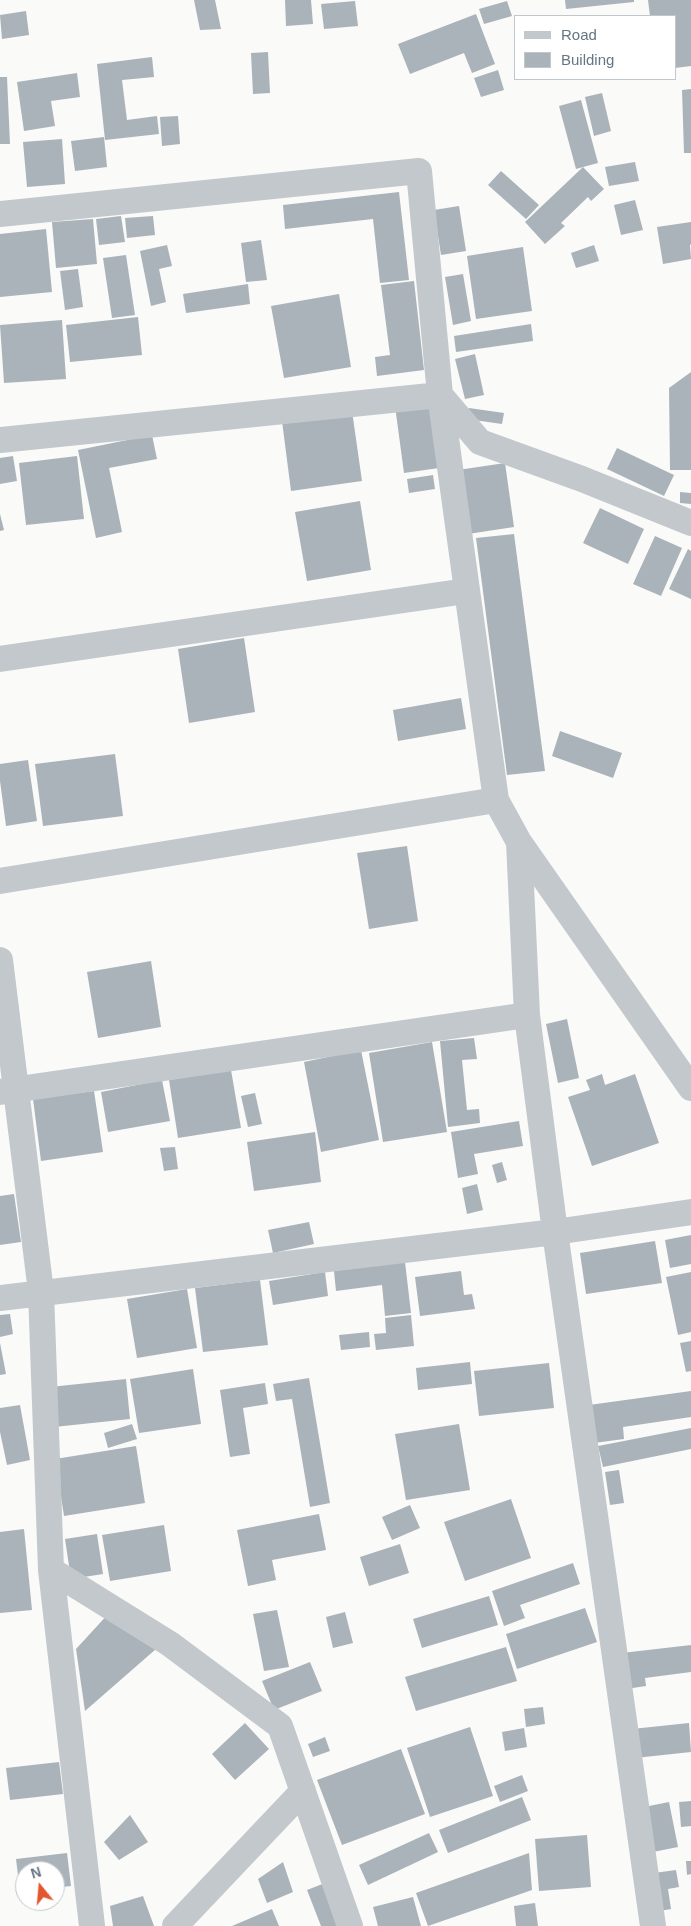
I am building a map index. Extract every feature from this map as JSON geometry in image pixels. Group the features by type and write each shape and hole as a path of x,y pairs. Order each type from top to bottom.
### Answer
{"street":[{"path":"0,214 419,172 440,395 496,800 519,842 691,1088"},
{"path":"0,440 440,395"},
{"path":"440,395 480,442 582,479 691,523"},
{"path":"0,659 466,591"},
{"path":"0,881 496,800"},
{"path":"519,842 526,1015 652,1926"},
{"path":"0,960 8,1091 41,1292 51,1570 92,1926"},
{"path":"8,1091 526,1015"},
{"path":"0,1298 555,1232 691,1212"},
{"path":"51,1570 170,1644 280,1726 350,1926"},
{"path":"175,1926 303,1791"}],"building":[{"path":"194,0 215,0 221,29 200,30"},
{"path":"285,0 311,0 313,24 286,26"},
{"path":"565,0 634,0 634,2 566,9"},
{"path":"648,0 691,0 691,66 676,68 676,15 650,15"},
{"path":"355,1 358,26 324,29 321,4"},
{"path":"507,1 512,16 484,24 479,9"},
{"path":"26,11 29,35 2,39 0,15"},
{"path":"476,14 495,64 472,73 464,53 410,74 398,44"},
{"path":"268,52 270,93 253,94 251,53"},
{"path":"152,57 154,77 122,80 127,120 157,116 159,134 105,140 97,64"},
{"path":"498,70 504,90 481,97 474,78"},
{"path":"77,73 80,97 51,101 55,126 24,131 17,82"},
{"path":"0,77 7,77 10,144 0,144"},
{"path":"691,89 691,153 684,153 682,90"},
{"path":"602,93 611,131 594,136 585,97"},
{"path":"581,100 598,163 576,169 559,106"},
{"path":"178,116 180,144 162,146 160,117"},
{"path":"104,137 107,167 75,171 71,141"},
{"path":"62,139 65,184 27,187 23,142"},
{"path":"635,162 639,181 609,186 605,167"},
{"path":"583,167 604,189 591,201 588,197 561,223 565,226 545,244 525,222"},
{"path":"501,171 539,205 526,219 488,185"},
{"path":"399,192 409,280 380,283 373,219 285,229 283,205"},
{"path":"635,200 643,230 621,235 614,205"},
{"path":"459,206 466,251 441,255 434,210"},
{"path":"121,216 125,242 99,245 96,219"},
{"path":"153,216 155,235 127,238 125,218"},
{"path":"93,219 97,264 56,268 52,222"},
{"path":"691,222 691,259 663,264 657,227"},
{"path":"46,229 52,292 0,297 0,234"},
{"path":"261,240 267,280 246,282 241,243"},
{"path":"167,245 172,266 159,269 166,302 151,306 140,251"},
{"path":"594,245 599,261 576,268 571,253"},
{"path":"523,247 532,311 476,319 467,256"},
{"path":"126,255 135,315 112,318 103,258"},
{"path":"78,269 83,307 65,310 60,271"},
{"path":"463,274 471,321 453,325 445,277"},
{"path":"414,281 424,370 377,376 375,357 390,355 381,285"},
{"path":"248,284 250,304 186,313 183,294"},
{"path":"339,294 351,367 284,378 271,306"},
{"path":"138,317 142,355 70,362 66,325"},
{"path":"62,320 66,379 4,383 0,325"},
{"path":"531,324 533,341 456,352 454,336"},
{"path":"475,354 484,395 465,399 455,359"},
{"path":"691,372 691,470 670,470 669,388"},
{"path":"429,401 439,468 404,473 395,406"},
{"path":"469,408 504,413 502,424 467,419"},
{"path":"352,411 362,481 291,491 282,421"},
{"path":"152,435 157,459 109,468 122,532 96,538 78,450"},
{"path":"617,448 674,475 664,496 607,469"},
{"path":"13,456 17,481 0,484 0,458"},
{"path":"77,456 84,519 26,525 19,463"},
{"path":"505,463 514,527 468,534 458,470"},
{"path":"433,475 435,489 409,493 407,479"},
{"path":"680,492 691,493 691,504 680,503"},
{"path":"360,501 371,570 307,581 295,512"},
{"path":"600,508 644,529 628,564 583,543"},
{"path":"0,514 4,530 0,531"},
{"path":"514,534 545,771 507,775 476,538"},
{"path":"655,536 682,548 661,596 633,584"},
{"path":"688,549 691,551 691,599 669,589"},
{"path":"244,638 255,712 189,723 178,649"},
{"path":"461,698 466,729 398,741 393,710"},
{"path":"560,731 622,753 613,778 552,756"},
{"path":"115,754 123,816 43,826 35,764"},
{"path":"28,760 37,821 6,826 0,781 0,764"},
{"path":"407,846 418,921 369,929 357,853"},
{"path":"151,961 161,1027 98,1038 87,972"},
{"path":"567,1019 579,1078 558,1083 546,1024"},
{"path":"474,1038 477,1059 462,1060 467,1110 479,1109 480,1123 448,1127 440,1041"},
{"path":"432,1042 447,1132 383,1142 369,1053"},
{"path":"361,1050 379,1140 321,1152 304,1062"},
{"path":"231,1070 241,1128 178,1138 169,1080"},
{"path":"602,1074 605,1085 635,1074 659,1143 592,1166 568,1097 590,1090 586,1080"},
{"path":"162,1080 170,1121 108,1132 101,1092"},
{"path":"94,1091 103,1152 41,1161 33,1099"},
{"path":"255,1093 262,1124 248,1127 241,1096"},
{"path":"519,1121 523,1146 474,1154 478,1174 458,1178 451,1132"},
{"path":"315,1132 321,1182 254,1191 247,1142"},
{"path":"175,1147 178,1169 164,1171 160,1148"},
{"path":"502,1162 507,1180 497,1183 492,1165"},
{"path":"477,1184 483,1210 467,1214 462,1188"},
{"path":"14,1194 21,1242 0,1245 0,1196"},
{"path":"309,1222 314,1244 273,1253 268,1230"},
{"path":"691,1235 691,1264 670,1268 665,1240"},
{"path":"655,1241 662,1283 586,1294 580,1253"},
{"path":"405,1262 411,1313 385,1316 382,1285 336,1291 334,1271"},
{"path":"461,1271 464,1295 472,1294 475,1309 420,1316 415,1277"},
{"path":"325,1272 328,1296 273,1305 269,1281"},
{"path":"691,1272 691,1332 678,1335 666,1277"},
{"path":"260,1280 268,1345 203,1352 195,1288"},
{"path":"187,1289 197,1348 137,1358 127,1299"},
{"path":"10,1314 13,1334 0,1337 0,1315"},
{"path":"411,1315 414,1346 376,1350 374,1334 386,1333 385,1318"},
{"path":"369,1332 370,1347 341,1350 339,1335"},
{"path":"691,1341 691,1371 686,1372 680,1343"},
{"path":"0,1343 6,1374 0,1375"},
{"path":"470,1362 472,1384 418,1390 416,1368"},
{"path":"549,1363 554,1408 479,1416 474,1371"},
{"path":"193,1369 201,1424 139,1433 130,1379"},
{"path":"309,1378 330,1503 310,1507 292,1399 276,1401 273,1384"},
{"path":"126,1379 130,1419 54,1427 50,1387"},
{"path":"265,1383 268,1404 243,1408 250,1454 230,1457 220,1390"},
{"path":"691,1391 691,1417 623,1427 624,1439 594,1443 589,1405"},
{"path":"20,1405 30,1460 7,1465 0,1432 0,1408"},
{"path":"132,1424 137,1439 108,1448 104,1433"},
{"path":"459,1424 470,1490 406,1500 395,1434"},
{"path":"691,1428 691,1449 603,1467 598,1446"},
{"path":"136,1446 145,1503 64,1516 55,1459"},
{"path":"619,1470 624,1503 610,1505 605,1472"},
{"path":"511,1499 531,1558 465,1581 444,1522"},
{"path":"410,1505 420,1528 392,1540 382,1517"},
{"path":"319,1514 326,1550 272,1560 276,1580 248,1586 237,1530"},
{"path":"164,1525 171,1571 110,1581 102,1535"},
{"path":"24,1529 32,1610 0,1613 0,1532"},
{"path":"97,1534 103,1574 71,1579 65,1539"},
{"path":"400,1544 409,1573 369,1586 360,1557"},
{"path":"573,1563 580,1584 520,1605 525,1618 504,1626 492,1591"},
{"path":"489,1596 498,1625 422,1648 413,1619"},
{"path":"585,1608 597,1642 517,1669 506,1634"},
{"path":"277,1610 289,1667 264,1671 253,1614"},
{"path":"110,1612 156,1649 85,1711 76,1649"},
{"path":"345,1612 353,1643 333,1648 326,1617"},
{"path":"691,1645 691,1672 645,1678 646,1686 626,1689 622,1653"},
{"path":"506,1647 517,1681 416,1711 405,1677"},
{"path":"310,1662 322,1691 274,1710 262,1681"},
{"path":"543,1707 545,1724 526,1727 524,1709"},
{"path":"245,1723 269,1749 235,1780 212,1754"},
{"path":"689,1723 691,1752 635,1758 632,1729"},
{"path":"470,1727 493,1796 430,1817 407,1748"},
{"path":"524,1728 527,1747 505,1751 502,1732"},
{"path":"325,1737 330,1751 313,1757 308,1744"},
{"path":"401,1749 425,1814 342,1845 317,1780"},
{"path":"59,1762 63,1794 10,1800 6,1768"},
{"path":"522,1775 528,1791 500,1802 494,1786"},
{"path":"522,1797 531,1820 448,1853 439,1830"},
{"path":"691,1801 691,1826 681,1827 679,1802"},
{"path":"669,1802 678,1847 653,1852 644,1807"},
{"path":"130,1815 148,1842 119,1860 104,1842"},
{"path":"429,1833 438,1852 368,1885 359,1865"},
{"path":"587,1835 591,1887 539,1891 535,1839"},
{"path":"67,1853 71,1886 65,1887 65,1861 16,1861 16,1859"},
{"path":"529,1853 532,1890 428,1926 416,1893"},
{"path":"686,1861 691,1861 691,1874 687,1875"},
{"path":"283,1862 293,1892 267,1903 258,1879"},
{"path":"676,1870 679,1887 668,1889 671,1909 660,1911 654,1873"},
{"path":"325,1883 341,1926 321,1926 307,1890"},
{"path":"143,1896 154,1926 113,1926 110,1906"},
{"path":"413,1897 421,1926 378,1926 373,1907"},
{"path":"535,1903 538,1926 516,1926 514,1906"},
{"path":"272,1909 279,1926 232,1926"}]}
